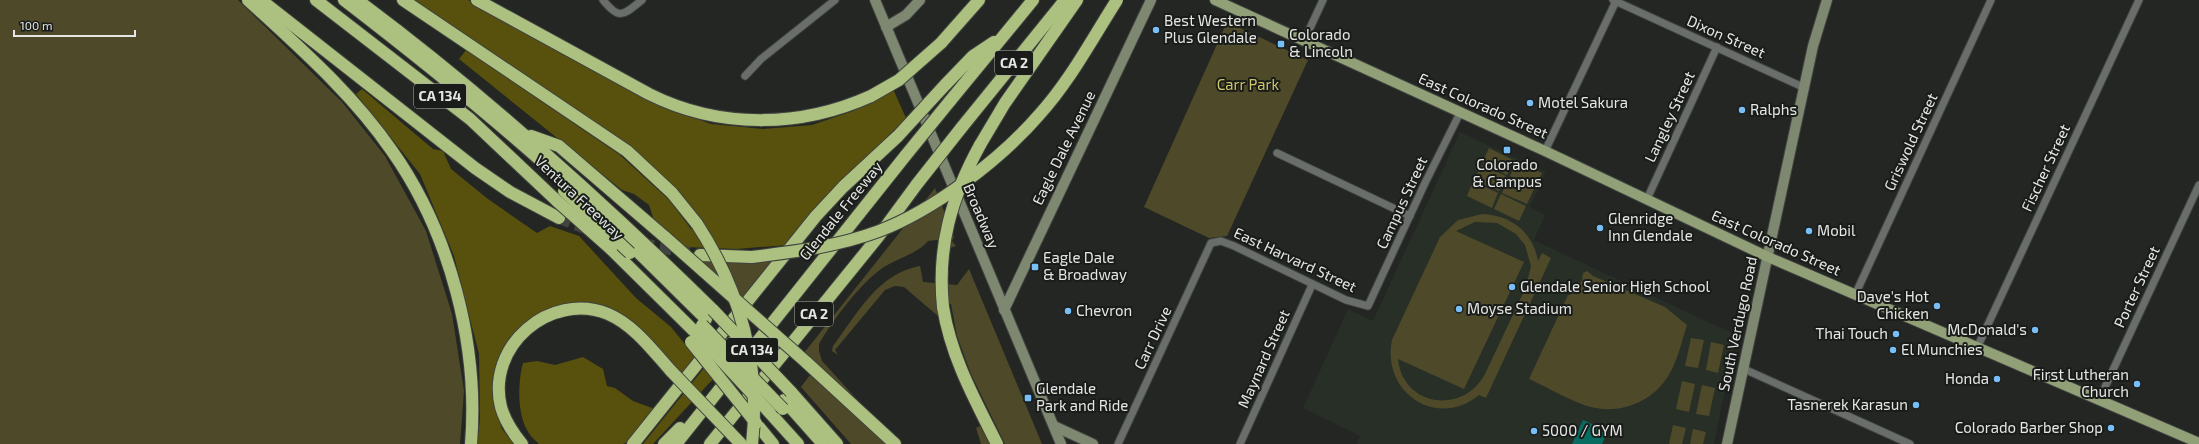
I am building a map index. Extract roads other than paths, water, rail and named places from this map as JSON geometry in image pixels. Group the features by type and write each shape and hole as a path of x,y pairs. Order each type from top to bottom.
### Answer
{"highway":[{"path":"248,0 324,72 361,113 392,151 416,188 442,245 464,326 472,373 474,412 471,444"},
{"path":"261,0 302,34 475,168 510,192 559,218"},
{"name":"Ventura Freeway","path":"316,0 470,119 561,196 611,249 680,315 702,326 837,444"},
{"path":"333,0 452,94 561,196 630,253 702,326 786,400 823,444"},
{"path":"344,0 447,80 584,199 702,326 759,427 773,444"},
{"name":"Ventura Freeway","path":"357,0 453,75 526,135 637,235 702,326 770,413 798,444"},
{"path":"403,0 627,151 672,193 697,224 727,277 748,344 754,400 752,444"},
{"path":"477,0 668,103 702,114 773,121 822,113 871,96 899,80 941,43 979,0"},
{"name":"Glendale Freeway","path":"676,444 906,155 1033,0"},
{"name":"CA 2","path":"710,444 878,237 917,184 1065,0"},
{"path":"997,444 958,365 946,328 941,273 946,228 959,187 980,145 1004,103 1077,0"},
{"path":"700,255 752,257 794,252 879,231 938,202 1013,141 1039,115 1070,76 1117,0"},
{"path":"633,444 816,216 843,187 898,136 945,84 973,56 1002,37"},
{"path":"526,135 559,146 806,362 895,444"},
{"path":"522,444 507,422 501,407 500,379 507,353 530,325 544,316 570,310 588,309 608,314 622,322 634,332 741,444"},
{"path":"664,444 716,394"},
{"path":"786,400 814,444"},
{"path":"714,444 736,411"}],"main road":[{"name":"Broadway","path":"875,0 1061,444"},
{"path":"886,28 906,15 920,0"},
{"name":"Eagle Dale Avenue","path":"1004,310 1152,0"},
{"name":"East Colorado Street","path":"1215,0 1545,151 1768,257 2199,443"},
{"name":"South Verdugo Road","path":"1727,444 1813,46 1827,0"},
{"path":"1054,426 1093,444"}],"street":[{"path":"603,0 612,11 619,15 624,14 642,0"},
{"path":"745,76 761,59 835,0"},
{"path":"1304,41 1323,0"},
{"path":"1545,151 1615,0"},
{"name":"Dixon Street","path":"1615,0 1805,88"},
{"name":"Griswold Street","path":"1855,295 1991,0"},
{"name":"Fischer Street","path":"1977,348 2139,0"},
{"name":"Langley Street","path":"1647,199 1717,47"},
{"name":"Campus Street","path":"1368,306 1460,113"},
{"path":"1277,153 1410,216"},
{"name":"Porter Street","path":"2099,400 2199,185"},
{"name":"East Harvard Street","path":"1211,243 1221,241 1234,246 1312,285 1346,300 1368,306"},
{"name":"Carr Drive","path":"1118,444 1211,243"},
{"name":"Maynard Street","path":"1240,444 1312,285"},
{"path":"1744,369 1910,444"}],"water":[{"path":"1583,420 1608,431 1602,444 1572,444"}],"tunnel":[{"path":"559,218 588,229"},
{"path":"642,244 700,255"}],"place":[{"name":"Best Western Plus Glendale","path":"1156,30"},
{"name":"Colorado & Lincoln","path":"1281,44"},
{"name":"Motel Sakura","path":"1530,103"},
{"name":"Ralphs","path":"1742,110"},
{"name":"Colorado & Campus","path":"1507,150"},
{"name":"Glenridge Inn Glendale","path":"1600,228"},
{"name":"Mobil","path":"1809,231"},
{"name":"Eagle Dale & Broadway","path":"1035,267"},
{"name":"Glendale Senior High School","path":"1512,287"},
{"name":"Dave's Hot Chicken","path":"1937,306"},
{"name":"Moyse Stadium","path":"1459,309"},
{"name":"Chevron","path":"1068,311"},
{"name":"McDonald's","path":"2035,330"},
{"name":"Thai Touch","path":"1896,334"},
{"name":"El Munchies","path":"1893,350"},
{"name":"Honda","path":"1997,379"},
{"name":"First Lutheran Church","path":"2137,384"},
{"name":"Glendale Park and Ride","path":"1028,398"},
{"name":"Tasnerek Karasun","path":"1916,405"},
{"name":"Colorado Barber Shop","path":"2111,428"},
{"name":"5000 / GYM","path":"1534,431"}],"park label":[{"name":"Carr Park","path":"1248,85"}]}
